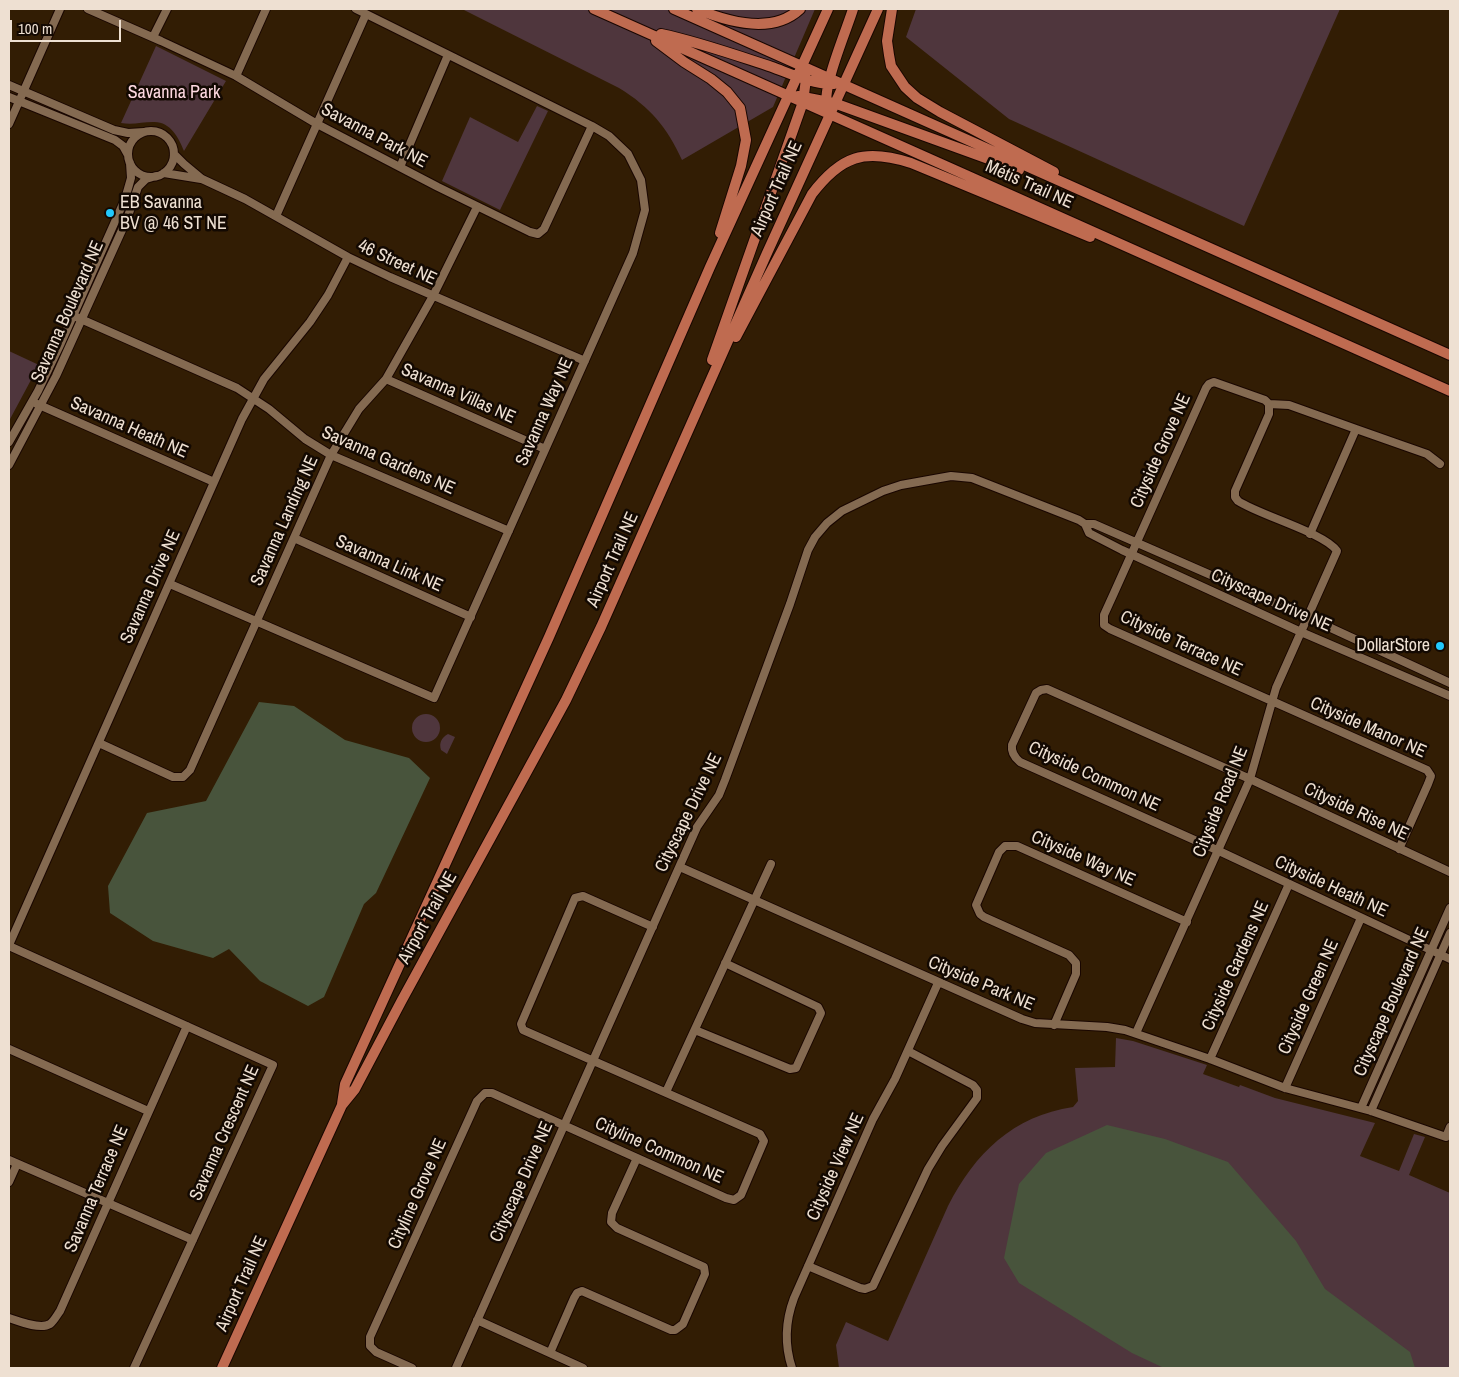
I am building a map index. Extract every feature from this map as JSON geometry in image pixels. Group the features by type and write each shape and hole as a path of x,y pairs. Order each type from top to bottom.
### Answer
{"main road":[{"name":"Métis Trail NE","path":"594,9 788,95 804,99 829,114 1450,391"},
{"path":"674,9 802,74"},
{"path":"697,9 742,23 755,24 784,20 800,9"},
{"name":"Airport Trail NE","path":"342,1105 345,1084 549,637 710,267 788,95 802,74 828,9"},
{"path":"830,102 829,82 853,9"},
{"name":"Airport Trail NE","path":"222,1368 342,1105 355,1089 566,700 601,627 829,114 830,102 843,84 878,9"},
{"path":"892,9 887,41 891,66 905,87 917,98 1132,214"},
{"path":"641,29 698,42 829,82 843,84"},
{"path":"641,29 684,62 711,79 727,92 740,108 746,140 741,166 710,267"},
{"path":"688,429 804,99 802,74"},
{"name":"Métis Trail NE","path":"843,84 1450,356"},
{"path":"804,99 830,102 999,163 1072,187"},
{"path":"688,429 812,194 824,177 840,165 858,157 877,155 910,163 1214,285"}],"street":[{"path":"9,124 60,9"},
{"name":"Savanna Park NE","path":"88,9 236,76 317,124 477,207 538,234 544,229 592,126"},
{"path":"153,37 166,9"},
{"path":"236,76 266,9"},
{"name":"Savanna Way NE","path":"170,584 434,698 633,253 645,210 641,180 628,154 609,136 356,9"},
{"path":"276,216 366,14"},
{"path":"400,166 448,55"},
{"path":"9,85 114,130 128,133 144,132"},
{"path":"9,97 115,140 123,146 134,170 148,176 160,175 173,161 174,154 171,141 166,136 151,130 144,132 137,135 132,141 129,159"},
{"name":"46 Street NE","path":"174,154 202,179 245,199 348,257 585,361"},
{"name":"Savanna Boulevard NE","path":"9,442 32,401 74,316 125,200 130,178 129,159"},
{"name":"Savanna Boulevard NE","path":"9,466 42,406 82,320 127,219 138,187 146,179 160,175"},
{"name":"46 Street NE","path":"160,175 202,179"},
{"name":"Savanna Landing NE","path":"99,743 173,777 183,777 190,770 331,455 359,409 386,379 434,296 477,207"},
{"name":"Savanna Drive NE","path":"9,945 253,397 277,362 315,315 348,257"},
{"name":"Savanna Gardens NE","path":"74,316 237,388 253,397 281,418 304,439 331,455 509,531"},
{"name":"Savanna Villas NE","path":"386,379 545,449"},
{"name":"Cityside Grove NE","path":"1136,542 1209,384 1214,382 1266,400 1270,404"},
{"name":"Savanna Heath NE","path":"32,401 214,482"},
{"path":"1356,429 1310,534 1240,503 1235,497 1235,491 1269,414 1270,404 1289,405 1427,454 1440,464"},
{"name":"Cityscape Drive NE","path":"456,1368 698,827 725,780 808,550 827,523 842,512 883,491 901,485 951,476 972,478 1085,524 1094,524 1136,542 1307,617 1450,683"},
{"name":"Cityscape Drive NE","path":"1085,524 1089,533 1131,554 1301,632 1450,696"},
{"name":"Cityside Road NE","path":"1136,1033 1250,779 1276,688 1337,551 1330,543 1310,534"},
{"name":"Savanna Link NE","path":"294,538 471,617"},
{"name":"Cityside Terrace NE","path":"1136,542 1104,615 1104,625 1272,702"},
{"name":"Cityside Common NE","path":"1219,851 1020,762 1013,754 1012,745 1036,693 1048,689 1250,779"},
{"name":"Cityside Manor NE","path":"1272,702 1427,770 1431,776 1399,848"},
{"name":"Cityside Rise NE","path":"1250,779 1450,872"},
{"name":"Cityside Way NE","path":"1054,1025 1076,974 1076,963 1069,955 984,917 977,910 976,905 999,852 1005,846 1017,846 1187,922"},
{"name":"Cityside Heath NE","path":"1219,851 1450,959"},
{"path":"653,927 583,896 575,898 521,1024 523,1030 666,1092 771,864"},
{"name":"Cityside Park NE","path":"680,867 938,983 1035,1024 1107,1027 1136,1033 1285,1088 1371,1111 1448,1138"},
{"name":"Cityside Gardens NE","path":"1210,1059 1289,884"},
{"name":"Cityscape Boulevard NE","path":"1361,1108 1450,908"},
{"name":"Cityside Green NE","path":"1285,1088 1361,918"},
{"name":"Cityscape Boulevard NE","path":"1371,1111 1450,933"},
{"name":"Savanna Crescent NE","path":"9,945 273,1065 134,1368"},
{"path":"695,1030 790,1069 796,1068 821,1013 818,1007 725,963"},
{"name":"Cityside View NE","path":"792,1368 787,1353 787,1320 794,1298 871,1124 908,1051 938,983"},
{"name":"Savanna Terrace NE","path":"9,1318 30,1325 46,1326 55,1319 65,1301 186,1026"},
{"path":"9,1050 148,1111"},
{"path":"808,1266 860,1288 866,1289 873,1286 928,1169 942,1146 977,1098 977,1090 972,1085 908,1051"},
{"name":"Cityline Grove NE","path":"412,1368 376,1352 370,1346 370,1337 480,1096 488,1092 492,1093 564,1126"},
{"name":"Cityline Common NE","path":"564,1126 734,1200 740,1195 764,1141 760,1134 666,1092"},
{"path":"1448,1138 1450,1127"},
{"path":"550,1353 577,1293 582,1292 671,1330 675,1330 683,1324 705,1274 704,1267 617,1228 611,1222 612,1213 637,1158"},
{"path":"9,1182 13,1162 193,1240"},
{"path":"477,1320 583,1368"}],"green space":[{"path":"462,9 815,9 773,107 682,160 664,128 649,110 630,95"},
{"path":"916,9 1340,9 1244,226 1009,119 906,37"},
{"name":"Savanna Park","path":"156,46 226,81 184,151 173,131 164,124 159,122 121,123"},
{"path":"537,106 548,111 500,210 442,181 470,117 518,142"},
{"path":"9,351 39,365 9,421"},
{"path":"426,714 436,718 440,728 436,738 426,742 416,738 412,728 416,718"},
{"path":"448,734 455,737 447,754 441,750 440,745 442,739"},
{"path":"1116,1038 1133,1041 1207,1065 1203,1074 1239,1087 1240,1085 1275,1098 1375,1123 1360,1156 1399,1171 1414,1134 1425,1137 1409,1175 1450,1193 1450,1368 839,1368 836,1345 846,1322 888,1341 948,1206 970,1169 998,1140 1014,1128 1032,1119 1073,1107 1078,1101 1075,1068 1115,1067"}],"shaded area":[{"path":"259,702 294,706 345,740 409,758 430,778 376,893 364,904 324,997 308,1006 260,981 229,949 213,958 153,941 110,913 108,886 147,813 206,801"},
{"path":"1107,1125 1165,1139 1228,1162 1296,1241 1325,1289 1410,1352 1415,1368 1164,1368 1132,1353 1019,1283 1004,1258 1019,1184 1046,1153"}],"place":[{"name":"EB Savanna BV @ 46 ST NE","path":"110,213"},
{"name":"DollarStore","path":"1440,646"}]}
